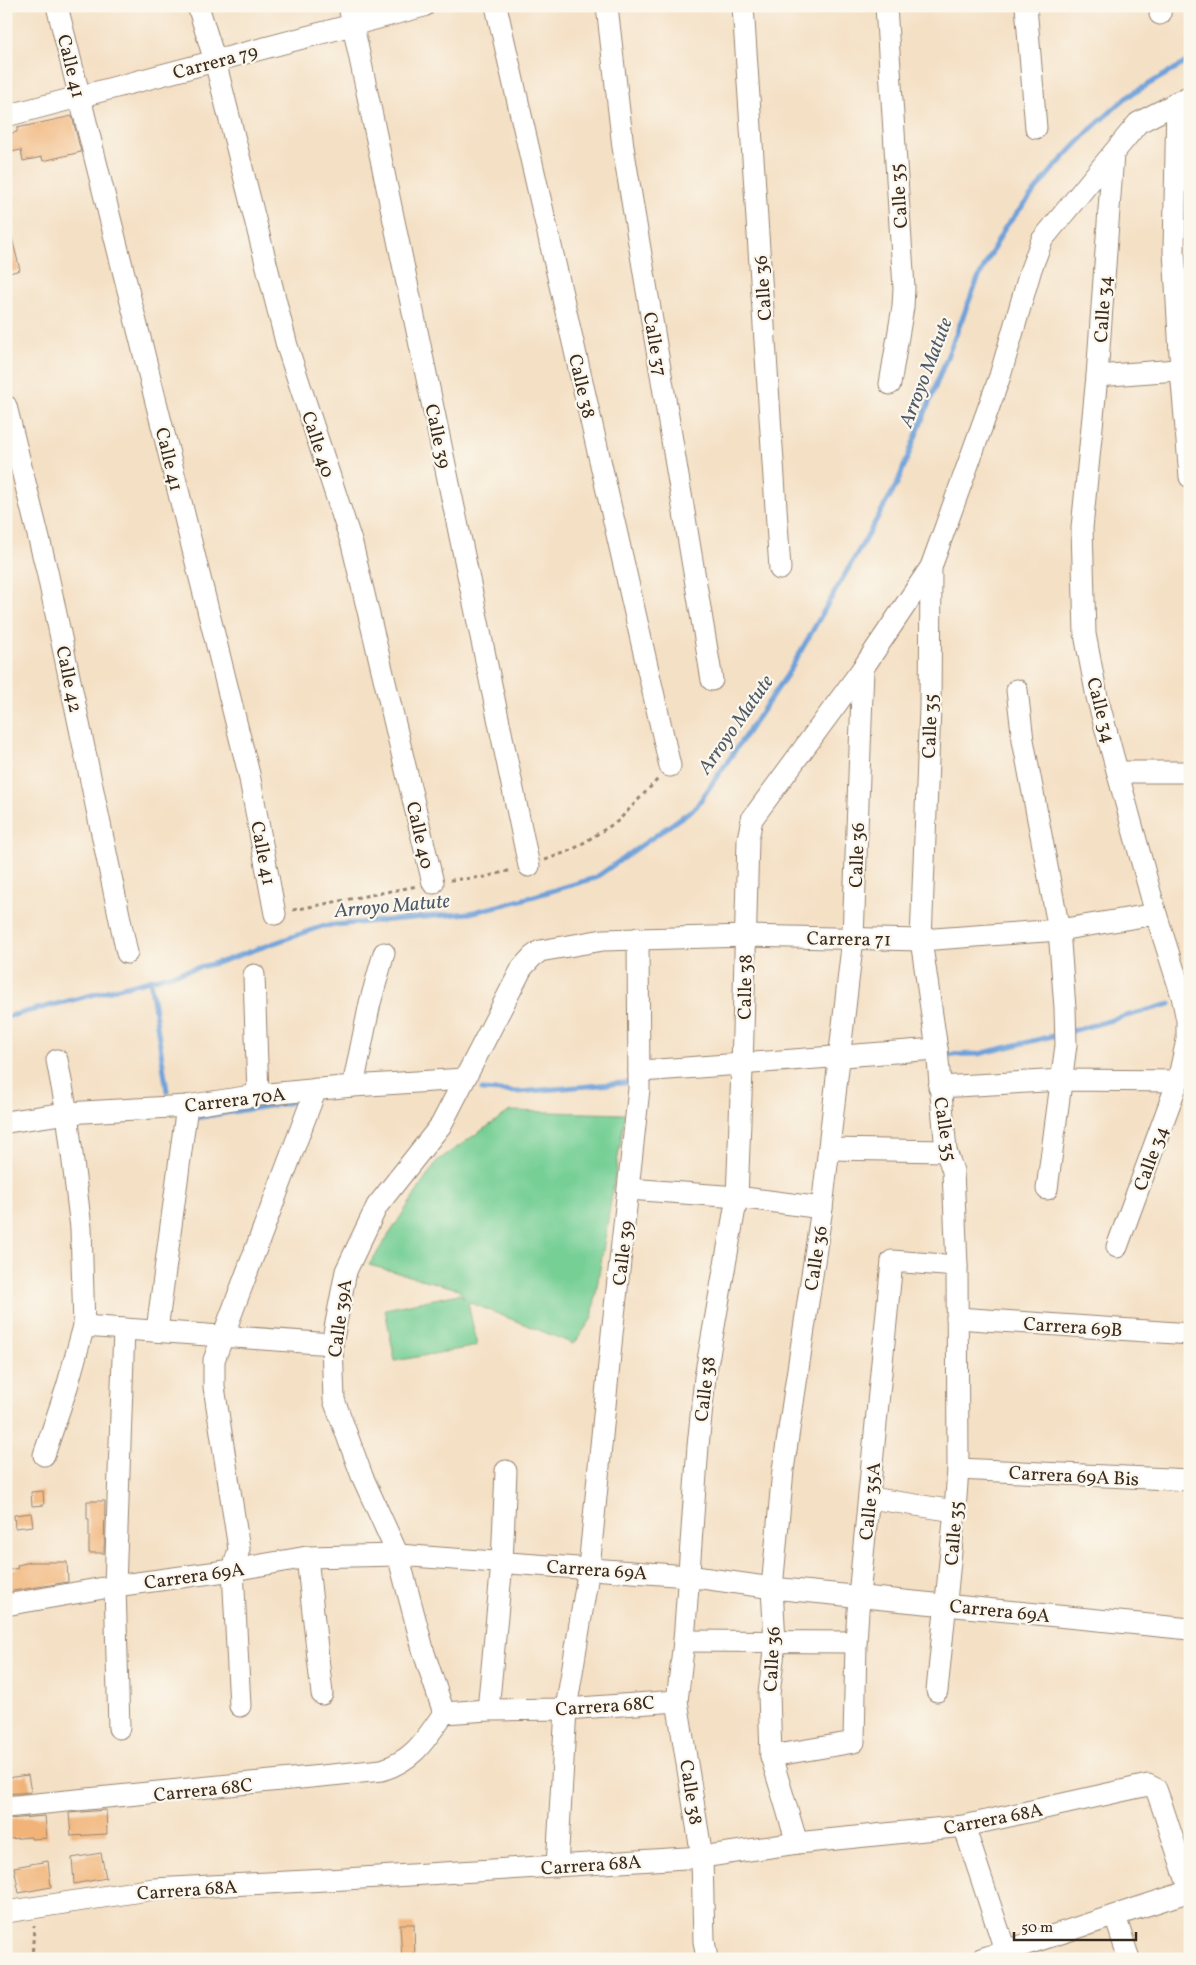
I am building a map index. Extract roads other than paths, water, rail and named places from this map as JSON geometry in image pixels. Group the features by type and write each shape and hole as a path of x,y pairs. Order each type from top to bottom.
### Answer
{"street":[{"name":"Calle 41","path":"57,6 249,774 275,914"},
{"name":"Calle 40","path":"198,6 215,61 288,346 352,544 433,883"},
{"name":"Carrera 79","path":"6,116 215,61 351,16 424,6"},
{"name":"Calle 38","path":"496,6 670,766"},
{"name":"Calle 37","path":"607,6 623,146 712,680"},
{"name":"Calle 36","path":"743,6 780,569"},
{"name":"Calle 35","path":"886,6 904,288 902,315 890,384"},
{"path":"1026,6 1036,128"},
{"name":"Calle 39","path":"351,16 529,866"},
{"path":"864,668 931,567 1000,376 1030,269 1042,240 1138,123 1183,99"},
{"path":"1183,99 1174,168 1174,251 1185,369 1190,477"},
{"name":"Calle 34","path":"1113,154 1097,376 1082,528 1085,634 1097,696 1156,914 1182,996 1189,1040 1178,1080 1117,1246"},
{"path":"1097,376 1185,369"},
{"name":"Calle 42","path":"6,406 47,571 127,953"},
{"name":"Calle 35","path":"931,567 930,708 921,940 937,1054 946,1151 952,1171 957,1266 958,1469 937,1691"},
{"name":"Calle 38","path":"707,1959 704,1941 702,1857 677,1701 684,1641 705,1376 736,1197 742,1071 748,839 752,819 864,668"},
{"name":"Calle 36","path":"797,1843 771,1756 769,1694 775,1642 772,1588 783,1470 822,1208 853,938 864,668"},
{"path":"1017,690 1023,740 1059,930 1066,1036 1047,1188"},
{"path":"1119,772 1190,772"},
{"name":"Carrera 71","path":"540,951 602,940 638,938 746,936 921,940 1059,930 1156,914"},
{"name":"Calle 39","path":"557,1866 566,1709 590,1568 639,1078 638,938"},
{"name":"Calle 39A","path":"444,1713 424,1653 398,1555 362,1476 334,1400 332,1344 346,1271 377,1206 441,1125 522,968 540,951"},
{"path":"353,1086 370,1003 384,953"},
{"path":"254,975 258,1095"},
{"path":"639,1078 937,1054"},
{"path":"44,1455 67,1387 84,1326 81,1228 68,1113 57,1060"},
{"name":"Carrera 70A","path":"6,1122 68,1113 187,1106 258,1095 316,1089 464,1079"},
{"path":"940,1087 1062,1080 1178,1080"},
{"path":"240,1706 233,1570 239,1549 214,1388 214,1360 316,1089"},
{"path":"157,1330 187,1106"},
{"path":"829,1149 946,1151"},
{"path":"629,1189 736,1197 822,1208"},
{"name":"Calle 35A","path":"771,1756 854,1742 859,1596 892,1261 957,1266"},
{"name":"Carrera 69B","path":"957,1318 1190,1334"},
{"path":"84,1326 332,1344"},
{"path":"119,1728 115,1586 124,1329"},
{"name":"Carrera 69A Bis","path":"958,1469 1190,1480"},
{"path":"488,1710 502,1563 506,1471"},
{"path":"870,1498 955,1511"},
{"name":"Carrera 69A","path":"6,1605 115,1586 233,1570 308,1557 398,1555 688,1576 772,1588 1190,1629"},
{"path":"308,1557 322,1694"},
{"path":"684,1641 856,1642"},
{"name":"Carrera 68C","path":"6,1808 382,1770 398,1765 410,1757 444,1713 488,1710 566,1709 677,1701"},
{"name":"Carrera 68A","path":"6,1912 154,1889 702,1857 797,1843 964,1826 1148,1785 1156,1789 1190,1891"},
{"path":"964,1826 1006,1954"},
{"path":"981,1959 1006,1954 1190,1891"},
{"path":"1115,1916 1129,1959"}],"waterway":[{"name":"Arroyo Matute","path":"6,1017 220,962 323,926 470,913 595,878 696,807 787,675 897,484 977,281 1004,229 1052,170 1091,129 1127,97 1190,60"},
{"path":"150,979 167,1091"},
{"path":"1072,1031 1170,1004"},
{"path":"942,1055 979,1054 1061,1034"},
{"path":"482,1090 519,1092 635,1082"},
{"path":"195,1118 299,1101"}]}
